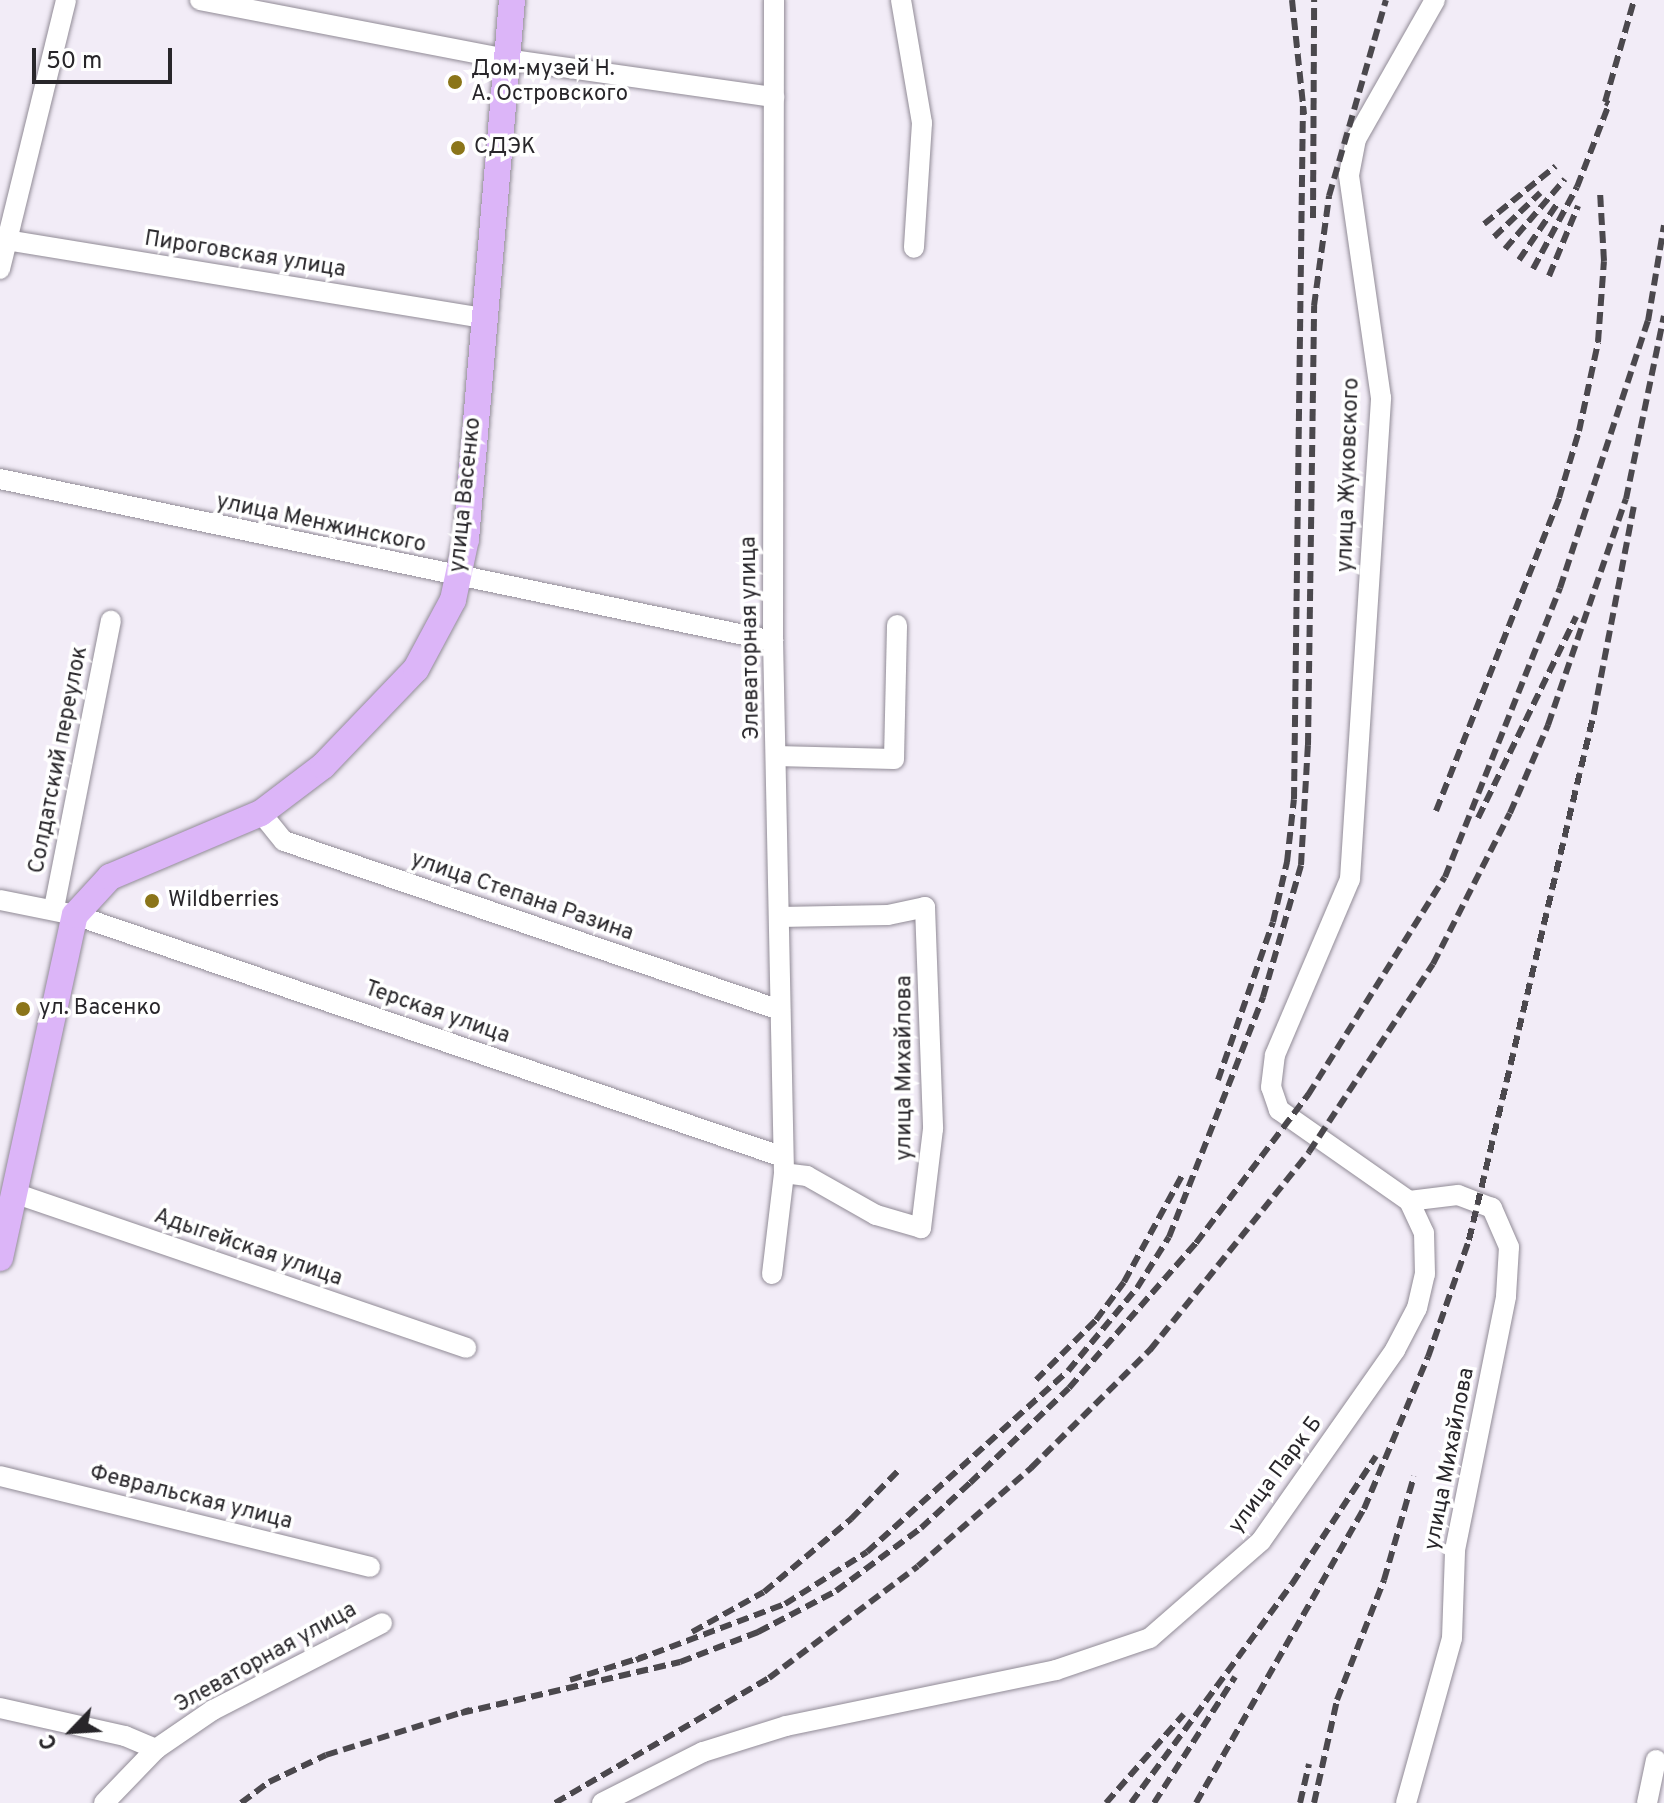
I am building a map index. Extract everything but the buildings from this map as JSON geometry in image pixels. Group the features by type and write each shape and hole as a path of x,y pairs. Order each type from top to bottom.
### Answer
{"main road":[{"name":"улица Васенко","path":"65,911 110,877 261,813 323,766 416,669 453,600 466,539 482,318 512,0"},
{"path":"0,1258 65,911"}],"street":[{"path":"0,269 4,240 66,0"},
{"path":"200,0 506,59 774,97"},
{"name":"Элеваторная улица","path":"772,1274 784,1165 773,641 774,0"},
{"path":"901,0 922,123 914,248"},
{"name":"улица Жуковского","path":"1409,1201 1279,1110 1271,1087 1275,1055 1350,879 1381,398 1349,175 1356,139 1435,0"},
{"name":"Пироговская улица","path":"4,240 482,318"},
{"name":"улица Менжинского","path":"0,479 457,578 773,641"},
{"name":"Солдатский переулок","path":"65,911 111,621"},
{"path":"776,756 894,759 897,625"},
{"name":"улица Степана Разина","path":"261,813 284,841 780,1010"},
{"path":"0,900 65,911"},
{"name":"улица Михайлова","path":"779,917 888,915 925,907 933,1129 921,1228"},
{"name":"Терская улица","path":"65,911 784,1165 876,1215 921,1228"},
{"name":"Адыгейская улица","path":"14,1193 466,1348"},
{"name":"улица Михайлова","path":"1406,1803 1452,1638 1455,1550 1506,1296 1509,1247 1492,1208 1458,1195 1409,1201"},
{"name":"улица Парк Б","path":"602,1803 703,1752 786,1726 1056,1670 1150,1638 1261,1541 1395,1350 1417,1308 1425,1274 1424,1233 1409,1201"},
{"name":"Февральская улица","path":"0,1476 370,1567"},
{"name":"Элеваторная улица","path":"104,1803 156,1749 213,1710 382,1623"},
{"path":"0,1708 125,1736 156,1749"},
{"path":"1647,1803 1656,1760"}],"railway":[{"path":"1292,0 1304,114"},
{"path":"1313,218 1314,0"},
{"path":"636,1660 785,1604 867,1552 1068,1371 1137,1288 1169,1237 1263,997 1301,865 1308,745 1314,306 1329,196 1386,0"},
{"path":"1533,269 1577,187 1609,104 1605,102 1634,0"},
{"path":"1218,1080 1273,922 1287,862 1294,799 1303,106"},
{"path":"1484,224 1556,166"},
{"path":"1505,249 1565,179"},
{"path":"1436,811 1559,498 1579,431 1598,342 1604,261 1600,192"},
{"path":"1494,237 1540,193"},
{"path":"1519,260 1557,204"},
{"path":"1549,276 1578,206"},
{"path":"461,1713 680,1662 758,1632 836,1591 921,1528 1069,1388 1196,1243 1308,1095 1445,877 1560,588 1648,321 1664,225"},
{"path":"555,1803 769,1678 918,1566 1031,1468 1150,1350 1309,1152 1433,964 1510,813 1548,725 1626,499 1664,316"},
{"path":"1196,1803 1364,1509 1428,1357 1469,1240 1594,713 1634,505"},
{"path":"1478,818 1576,617"},
{"path":"1036,1380 1096,1320 1124,1282 1183,1174"},
{"path":"1131,1803 1292,1584 1376,1456"},
{"path":"692,1632 764,1592 851,1519 899,1470"},
{"path":"1314,1803 1337,1700 1384,1580 1414,1476"},
{"path":"570,1680 646,1656"},
{"path":"1154,1803 1235,1677"},
{"path":"241,1803 269,1782 326,1755 470,1710"},
{"path":"1106,1803 1184,1714"},
{"path":"1300,1803 1309,1764"}],"place":[{"name":"Дом-музей Н. А. Островского","path":"455,82"},
{"name":"СДЭК","path":"458,148"},
{"name":"Wildberries","path":"152,901"},
{"name":"ул. Васенко","path":"23,1009"}]}
